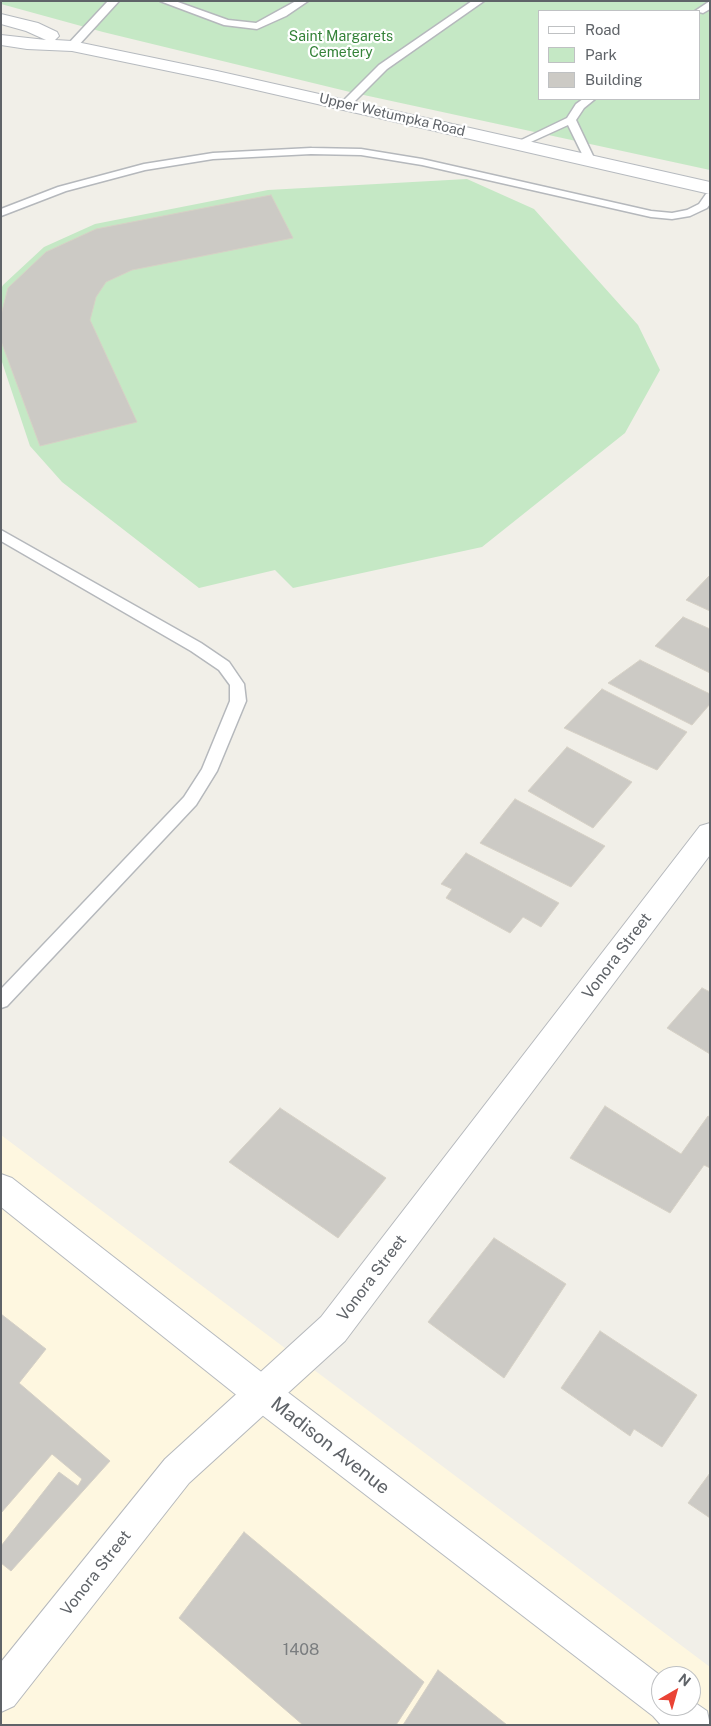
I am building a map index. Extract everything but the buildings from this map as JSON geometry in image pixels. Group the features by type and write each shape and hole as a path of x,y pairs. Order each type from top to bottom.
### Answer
{"main road":[{"name":"Upper Wetumpka Road","path":"1,19 32,27 72,46"},
{"name":"Upper Wetumpka Road","path":"1,40 26,44 72,46 346,104 710,188"},
{"name":"Vonora Street","path":"1,1693 177,1471 333,1329 710,834"},
{"name":"Madison Avenue","path":"1,1188 261,1393 651,1692"},
{"path":"681,1716 693,1725"}],"lane":[{"path":"72,46 114,1"},
{"path":"165,1 227,22 257,26 283,14 303,1"},
{"path":"346,104 383,67 479,1"},
{"path":"518,144 571,120 580,106 589,100"},
{"path":"571,120 590,160"},
{"path":"1,213 62,189 144,168 214,156 311,151 361,152 422,162 651,214 672,216 690,213 703,206 710,196"},
{"path":"1,535 196,646 224,666 237,684 238,700 209,772 190,800 1,1001"}],"shaded area":[{"path":"1,1135 710,1667 710,1725 1,1725"}],"green space":[{"name":"Saint Margarets Cemetery","path":"1,1 710,1 710,170 350,92 103,32 1,4"},
{"path":"467,179 534,209 638,325 660,370 625,433 482,547 293,588 275,570 199,588 62,482 30,446 1,359 1,289 44,247 95,224 268,190"}]}
